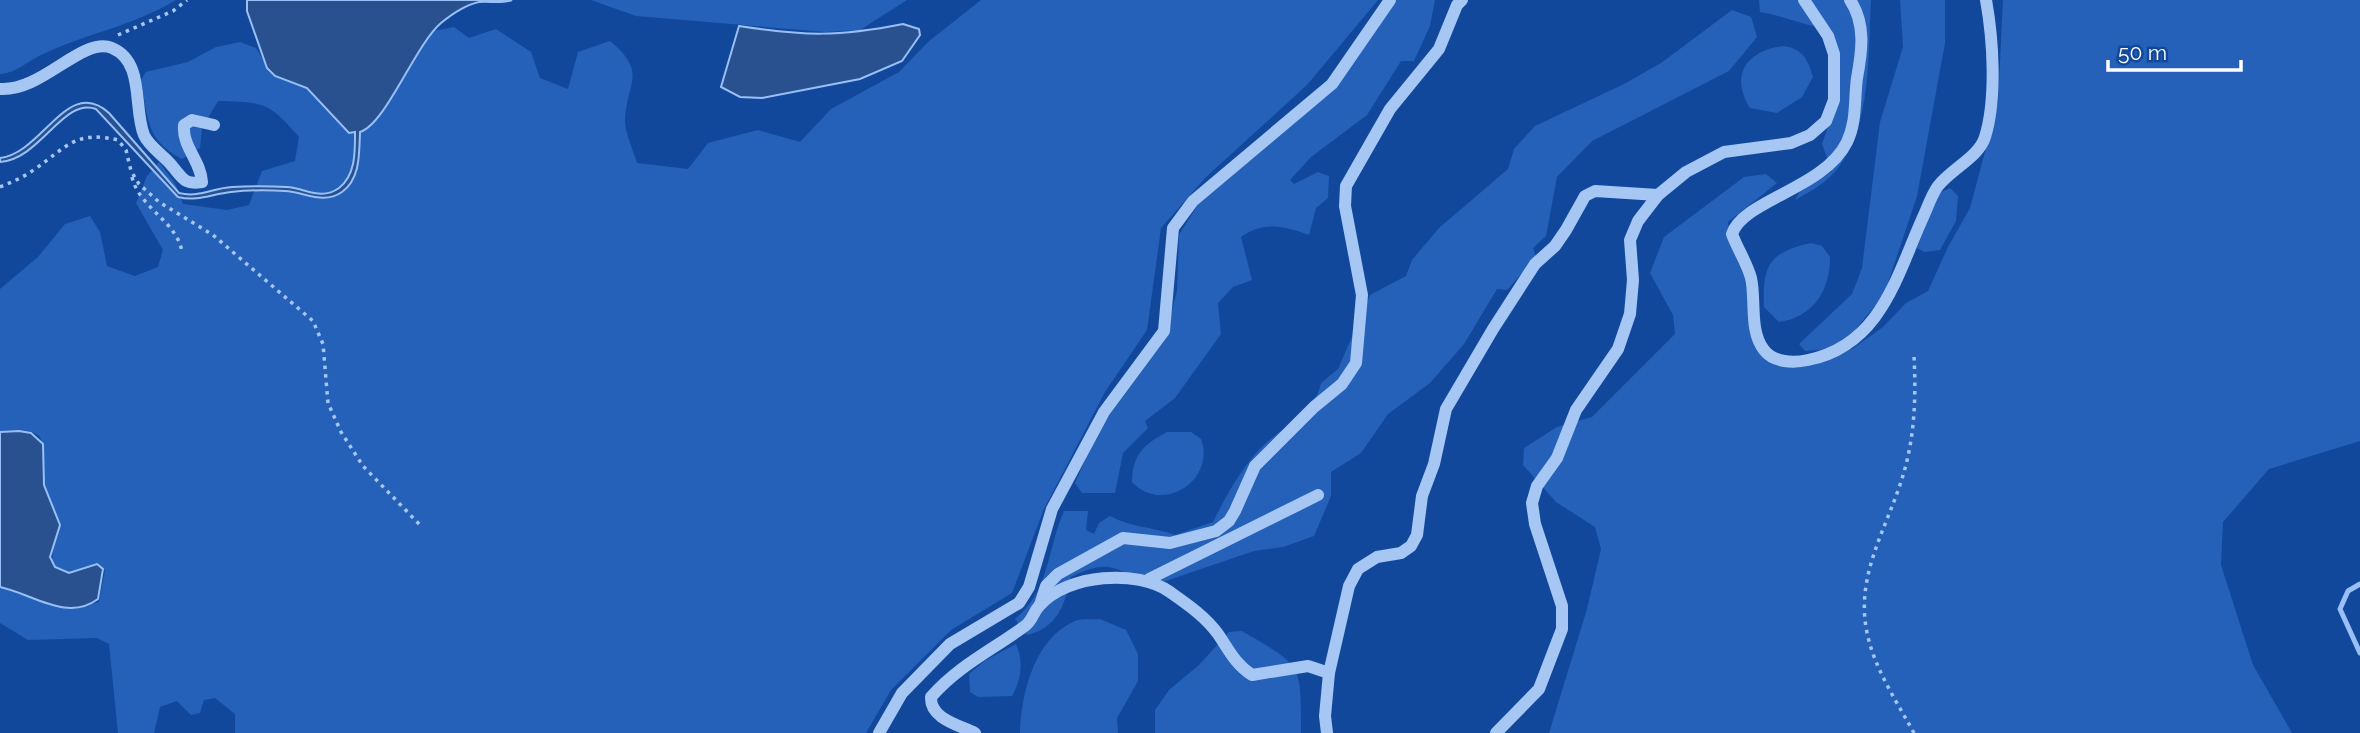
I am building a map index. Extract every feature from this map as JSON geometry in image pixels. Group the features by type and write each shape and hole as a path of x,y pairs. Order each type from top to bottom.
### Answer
{"street":[{"path":"878,733 902,692 950,644 1019,603 1024,595 1052,509 1104,412 1164,331 1173,228 1193,201 1332,84 1390,0"},
{"path":"975,733 936,714 931,706 931,697 965,663 1032,621 1046,586 1058,574 1123,538 1170,543 1216,531 1229,521 1236,510 1255,466 1342,384 1356,363 1362,295 1345,206 1346,186 1390,109 1439,49 1462,0"},
{"path":"1496,733 1539,689 1562,629 1562,606 1535,524 1532,503 1537,486 1558,458 1576,410 1618,349 1630,314 1633,280 1630,240 1638,221 1658,195 1686,172 1724,152 1791,143 1811,135 1826,121 1834,100 1834,54 1828,36 1804,0"},
{"path":"1850,0 1857,11 1862,32 1855,114 1848,140 1838,158 1821,174 1752,212 1736,224 1732,234 1750,276 1757,331 1764,350 1779,360 1801,362 1824,357 1847,347 1896,285 1911,243 1937,187 1979,148 1985,137 1992,80 1991,26 1986,0"},
{"path":"0,89 26,86 93,47 111,48 127,58 135,77 145,137 183,181 192,184 202,182 202,170 183,134 184,125 192,120 214,125"},
{"path":"1327,733 1325,716 1329,673 1349,586 1358,569 1377,557 1401,553 1411,546 1417,536 1422,496 1434,464 1446,409 1535,264 1555,246 1586,196 1595,191 1658,195"},
{"path":"1149,579 1318,495"},
{"path":"1040,605 1060,591 1096,579 1122,576 1149,579 1195,611 1217,634 1240,668 1252,675 1308,666 1329,673"}],"path":[{"path":"93,47 173,11 187,0"},
{"path":"120,142 131,133"},
{"path":"0,187 23,177 67,143 82,137 102,136 120,142 125,150 137,193 176,236 182,252"},
{"path":"131,171 139,184 159,202 213,235 313,321 323,344 328,403 341,432 363,466 421,526"},
{"path":"1914,355 1914,428 1904,473 1872,553 1865,581 1864,613 1878,666 1914,733"}],"shaded area":[{"path":"0,0 176,0 159,10 56,48 16,70 0,74"},
{"path":"247,0 512,0 469,5 441,23 431,34 380,115 360,132 359,156 353,180 335,196 321,198 285,191 258,190 198,198 178,197 96,109 84,108 73,112 28,151 0,162 0,158 29,144 55,119 81,103 94,104 109,113 179,193 200,194 225,188 260,186 287,187 319,194 339,188 352,170 355,132 349,133 307,88 275,76 267,68 247,11"},
{"path":"591,0 907,0 860,30 825,32 636,16"},
{"path":"981,0 1378,0 1307,85 1206,177 1161,228 1147,330 1105,392 1044,509 1012,593 951,630 891,690 866,733 235,733 235,714 215,698 204,700 200,713 191,715 177,701 160,707 154,733 118,733 109,644 97,638 28,640 0,623 0,587 8,587 52,605 74,607 99,602 105,570 94,565 67,573 54,570 52,559 58,522 42,482 42,442 39,436 32,432 0,431 0,289 38,257 65,224 90,216 100,232 107,266 135,276 158,267 163,250 136,203 147,176 159,162 175,183 183,204 227,210 249,205 262,171 295,161 299,137 272,110 246,102 218,101 202,128 200,148 182,159 170,152 155,135 147,116 141,80 146,72 188,62 216,47 240,42 256,48 268,68 321,96 347,130 368,128 399,86 428,32 454,27 469,38 496,29 531,52 540,78 568,89 578,52 610,41 629,61 632,70 625,120 637,163 688,169 708,143 758,130 800,142 831,109 899,72 928,42"},
{"path":"1395,0 1435,0 1430,26 1414,61 1401,61 1367,115 1311,157 1290,180 1294,184 1318,172 1329,176 1328,198 1316,208 1309,235 1291,229 1266,227 1241,237 1252,280 1233,287 1218,303 1221,334 1175,398 1145,421 1148,428 1123,453 1115,493 1082,493 1075,483 1098,431 1164,341 1177,291 1179,235 1201,200 1337,86"},
{"path":"1759,0 1871,0 1866,87 1857,131 1849,150 1834,173 1795,200 1800,191 1832,171 1822,144 1838,98 1830,29 1760,12"},
{"path":"1900,0 1945,0 1945,43 1917,196 1884,295 1850,336 1831,349 1805,351 1799,344 1852,294 1862,268 1880,122 1903,47"},
{"path":"2003,0 2360,0 2360,441 2269,469 2223,522 2221,565 2253,665 2292,733 1549,733 1587,609 1601,549 1595,527 1556,502 1523,465 1524,448 1557,427 1592,417 1675,334 1673,315 1650,273 1664,237 1744,177 1766,174 1777,183 1728,222 1729,240 1745,279 1752,331 1782,365 1813,365 1852,349 1883,327 1906,303 1928,291 1970,208 1998,103"},
{"path":"1732,10 1751,17 1757,37 1729,71 1592,141 1557,177 1546,236 1533,248 1536,257 1507,290 1497,289 1464,344 1430,383 1388,414 1361,453 1331,472 1331,496 1314,536 1283,547 1254,551 1148,587 1111,567 1083,571 1071,577 1066,597 1053,621 1027,635 1015,619 1035,596 1041,583 1064,511 1088,511 1086,530 1094,534 1099,523 1110,516 1175,535 1213,522 1232,486 1256,453 1303,413 1317,394 1321,383 1338,369 1370,295 1406,276 1412,260 1439,228 1508,169 1514,149 1535,126 1624,84 1661,63"},
{"path":"903,24 919,29 920,35 902,61 860,79 762,98 740,97 721,87 739,26 821,34"},
{"path":"1784,46 1804,56 1813,77 1802,97 1777,113 1750,108 1741,85 1745,66 1760,53"},
{"path":"1950,188 1958,196 1956,221 1940,250 1925,252 1917,248 1939,193"},
{"path":"1811,243 1822,246 1830,257 1823,291 1801,315 1779,322 1764,307 1767,271 1778,256"},
{"path":"0,432 31,433 43,444 44,485 60,525 50,557 55,567 69,573 97,564 103,569 98,599 86,605 62,607 0,587"},
{"path":"1167,432 1191,432 1201,439 1204,454 1201,468 1184,488 1171,494 1158,495 1144,491 1132,482 1134,464 1146,446"},
{"path":"1100,619 1126,630 1138,654 1138,681 1117,718 1118,733 1020,733 1027,685 1048,641 1073,622"},
{"path":"1242,631 1277,652 1294,669 1300,692 1301,733 1155,733 1155,710 1169,690 1199,665 1229,632"},
{"path":"1016,644 1020,671 1012,696 978,697 970,692 969,674 986,660"}],"waterway":[{"path":"2360,584 2348,591 2340,609 2360,653"}]}
